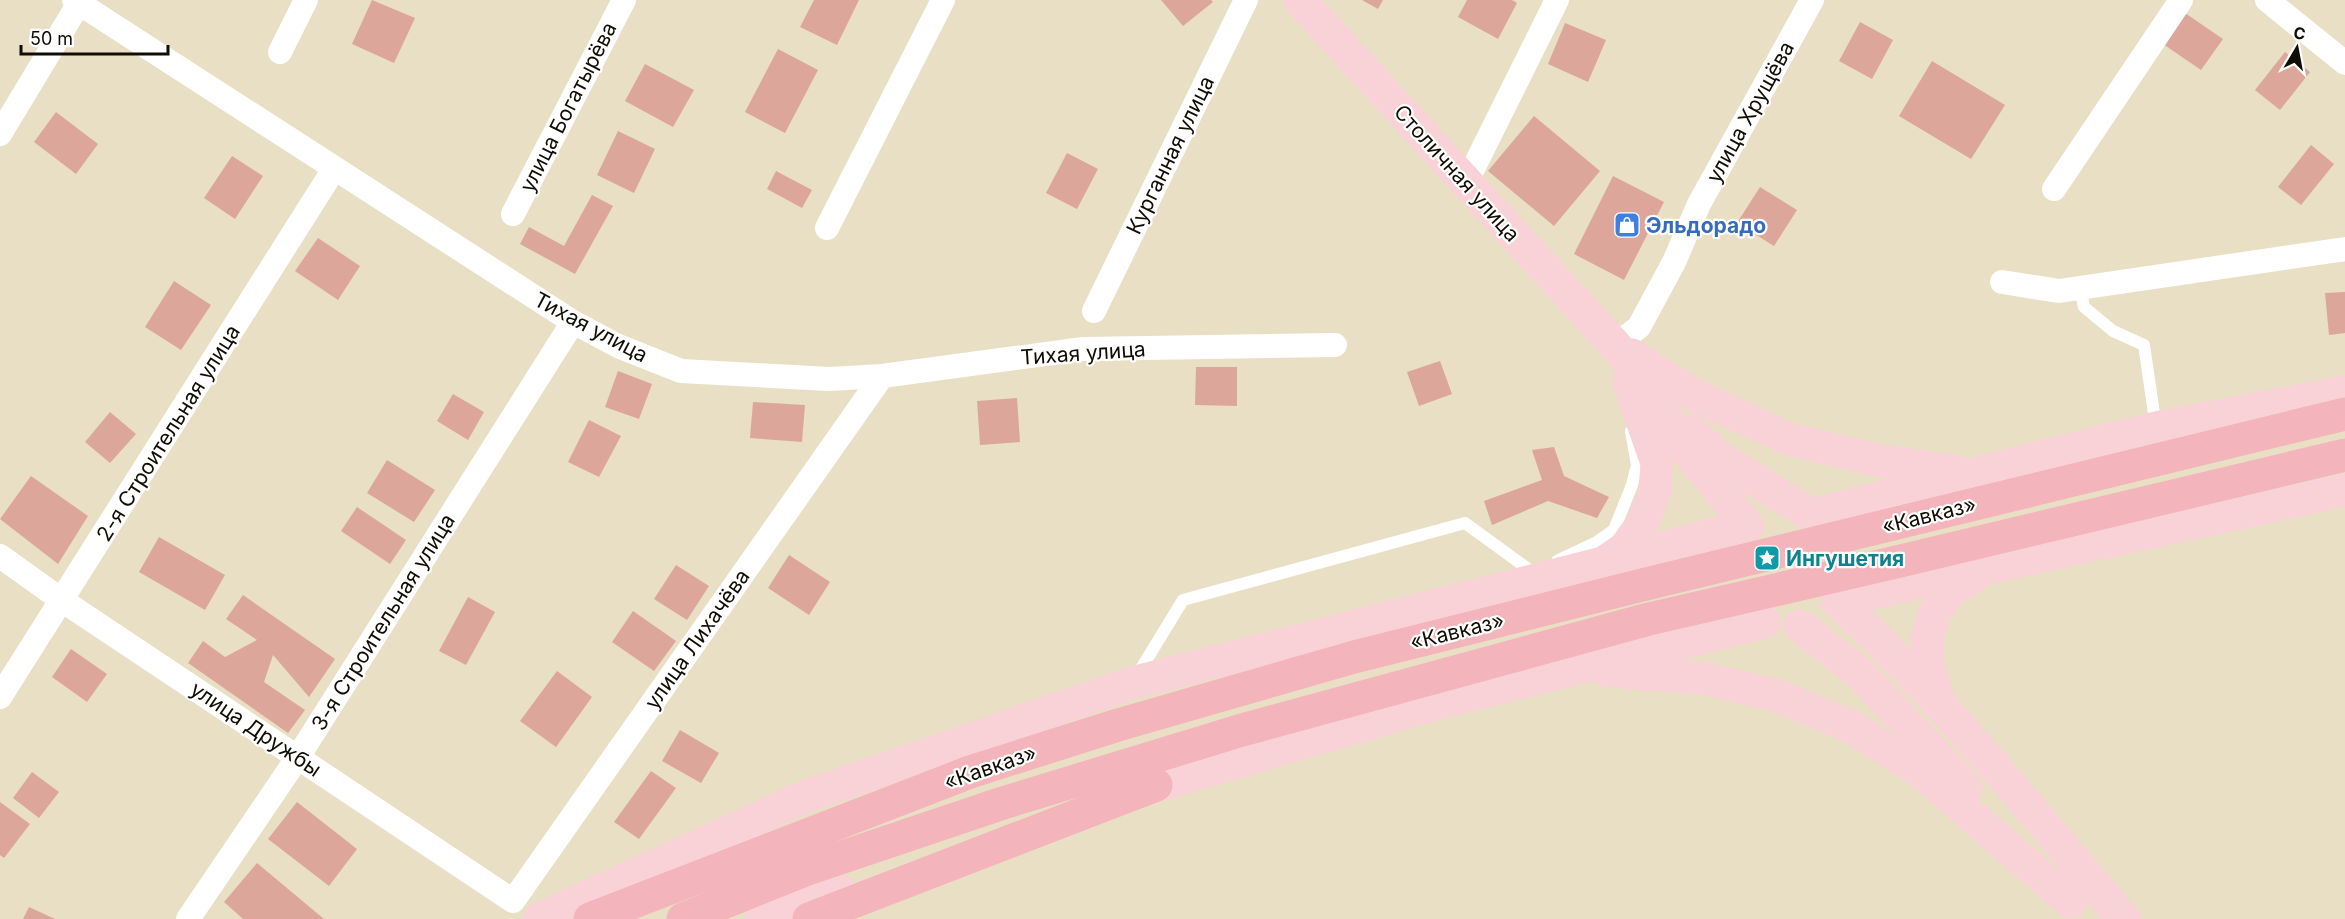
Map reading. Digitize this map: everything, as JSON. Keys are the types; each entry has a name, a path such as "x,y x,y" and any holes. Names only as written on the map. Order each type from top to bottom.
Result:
{"highway":[{"name":"«Кавказ»","path":"590,919 970,772 1118,725 1354,657 2345,414"},
{"name":"«Кавказ»","path":"683,919 810,868 1003,803 1242,730 1650,619 2345,455"},
{"path":"809,919 1156,785"}],"main road":[{"name":"Столичная улица","path":"1300,0 1466,183 1624,366"},
{"path":"1624,366 1694,395 1789,439 1877,460 1974,475"},
{"path":"1624,366 1717,456 1830,527 1843,546 1847,568 1846,580 1837,601 1821,617 1800,626 1788,627 1765,622 1746,609 1734,590 1730,567 1735,545 1748,526"},
{"path":"1624,366 1748,526"},
{"path":"1602,564 1625,548 1641,524 1655,491 1657,464 1624,366"},
{"path":"526,910 804,797 1132,683 1539,575 1602,564 1748,526 1767,514 1778,511 1789,510 1812,515 2156,428 2345,392"},
{"path":"1837,601 2345,490"},
{"path":"1941,706 1928,667 1927,638 1934,614 1951,590 1987,569"},
{"path":"1837,601 1871,632 1941,706 2124,919"},
{"path":"761,919 1156,785 1438,703 1765,622"},
{"path":"1800,626 1861,674 2079,910"},
{"path":"1571,669 1702,678 1778,696 1850,726 1919,770 2079,910"}],"street":[{"path":"280,52 306,0"},
{"name":"улица Богатырёва","path":"513,214 624,0"},
{"path":"827,228 943,0"},
{"name":"Курганная улица","path":"1094,311 1246,0"},
{"path":"1466,183 1557,0"},
{"name":"улица Хрущёва","path":"1624,366 1640,327 1674,262 1700,204 1812,0"},
{"path":"2054,189 2181,0"},
{"path":"2267,0 2345,63"},
{"path":"0,134 76,1"},
{"name":"Тихая улица","path":"76,1 573,322 618,346 681,371 829,379 882,376 1083,349 1335,345"},
{"name":"2-я Строительная улица","path":"0,697 63,601 334,169"},
{"path":"2002,282 2060,291 2345,249"},
{"name":"3-я Строительная улица","path":"188,919 298,757 573,322"},
{"name":"улица Лихачёва","path":"526,910 882,376"},
{"name":"улица Дружбы","path":"0,556 63,601 526,910"}],"lane":[{"path":"2080,287 2084,306 2113,331 2144,345 2156,428"},
{"path":"1132,683 1183,600 1465,524 1539,575 1597,542 1614,530 1632,485 1637,465 1624,366"}],"building":[{"path":"372,0 415,18 394,63 352,44"},
{"path":"814,0 859,0 837,45 800,27"},
{"path":"1161,0 1211,0 1213,2 1183,26"},
{"path":"1362,0 1383,0 1378,9"},
{"path":"1467,0 1512,0 1517,3 1498,39 1458,17"},
{"path":"2185,13 2223,39 2201,70 2163,44"},
{"path":"1860,22 1893,40 1872,79 1839,61"},
{"path":"1565,23 1606,40 1588,82 1548,64"},
{"path":"778,49 818,70 785,133 745,112"},
{"path":"2285,52 2310,72 2280,110 2255,90"},
{"path":"1932,61 2005,105 1971,159 1899,116"},
{"path":"645,64 694,90 673,127 625,101"},
{"path":"56,112 98,144 76,174 34,142"},
{"path":"1534,116 1600,171 1554,226 1488,171"},
{"path":"618,131 655,149 634,193 597,175"},
{"path":"2311,145 2334,164 2301,205 2278,187"},
{"path":"1067,153 1098,169 1077,209 1046,193"},
{"path":"232,156 263,176 235,219 204,198"},
{"path":"776,171 812,190 802,208 767,189"},
{"path":"1613,176 1664,202 1624,280 1574,254"},
{"path":"1760,187 1797,210 1774,246 1737,223"},
{"path":"592,195 613,206 575,274 520,244 529,227 564,246"},
{"path":"318,238 360,266 338,300 295,271"},
{"path":"174,281 211,305 181,350 145,327"},
{"path":"2345,292 2345,333 2329,335 2325,293"},
{"path":"1440,361 1452,394 1419,406 1407,372"},
{"path":"1196,367 1237,367 1237,406 1195,405"},
{"path":"618,371 652,384 639,419 605,407"},
{"path":"453,394 484,412 468,440 437,421"},
{"path":"1017,398 1020,442 980,445 977,401"},
{"path":"753,402 805,405 802,442 750,438"},
{"path":"110,412 136,434 110,463 85,442"},
{"path":"589,420 621,436 599,477 568,462"},
{"path":"1554,447 1564,476 1609,497 1597,518 1548,501 1492,525 1484,501 1542,480 1532,450"},
{"path":"387,460 435,490 414,522 367,493"},
{"path":"31,476 88,516 58,564 0,519"},
{"path":"357,507 406,540 390,564 341,531"},
{"path":"159,537 225,575 205,610 139,572"},
{"path":"789,555 830,582 809,615 768,588"},
{"path":"676,565 709,586 687,620 654,599"},
{"path":"243,595 335,659 309,697 273,655 264,682 305,710 288,733 188,663 203,641 225,657 257,640 226,619"},
{"path":"468,597 495,612 466,665 439,651"},
{"path":"633,611 676,641 654,671 612,642"},
{"path":"71,649 107,674 87,702 52,677"},
{"path":"557,671 592,697 556,747 520,721"},
{"path":"680,730 719,753 701,783 662,761"},
{"path":"651,771 676,788 639,839 614,822"},
{"path":"32,772 59,792 39,818 13,798"},
{"path":"0,802 30,824 4,858 0,855"},
{"path":"297,802 357,849 329,886 268,839"},
{"path":"257,863 324,919 243,919 224,902"},
{"path":"29,907 55,919 23,919"}],"place":[{"name":"Эльдорадо","path":"1627,225"},
{"name":"Ингушетия","path":"1767,558"}]}
